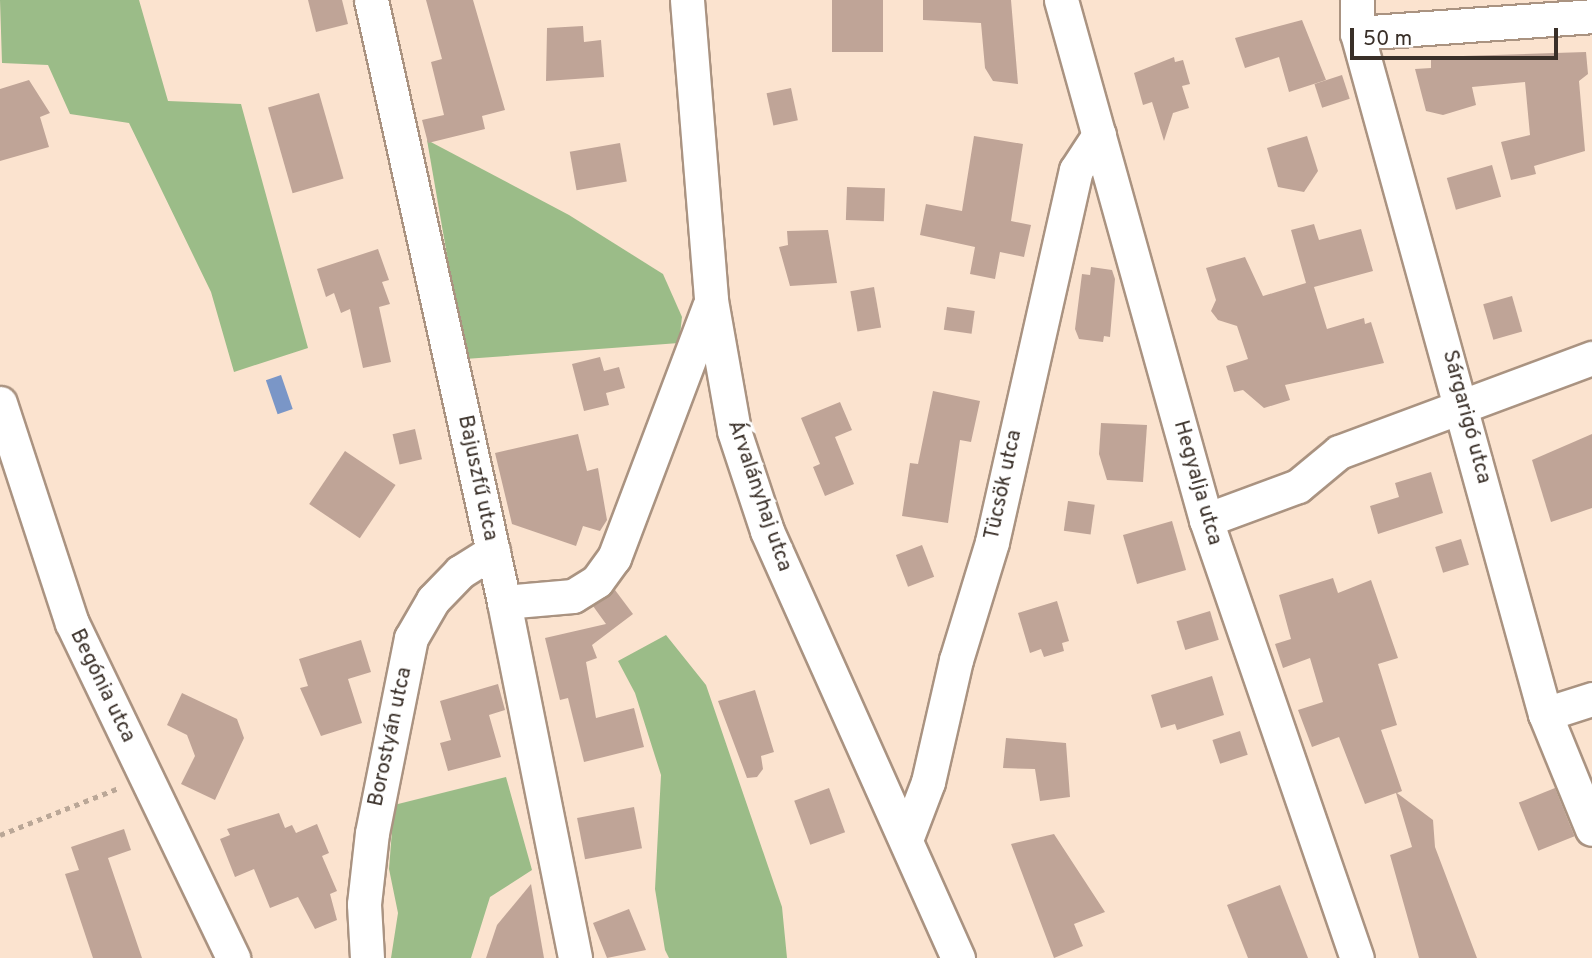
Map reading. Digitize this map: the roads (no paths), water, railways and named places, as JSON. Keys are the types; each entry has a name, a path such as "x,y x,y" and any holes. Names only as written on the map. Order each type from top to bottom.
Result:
{"street":[{"name":"Bajuszfű utca","path":"370,0 504,602 575,958"},
{"name":"Árvalányhaj utca","path":"687,0 711,300 734,431 767,531 873,774 907,837 958,958"},
{"name":"Hegyalja utca","path":"1061,0 1206,520 1357,958"},
{"name":"Sárgarigó utca","path":"1357,0 1357,33 1463,405 1545,714 1592,829"},
{"path":"1357,33 1592,16"},
{"name":"Tücsök utca","path":"907,837 928,782 956,660 992,542 1076,170 1099,135"},
{"path":"504,602 573,596 597,581 614,558 711,300"},
{"path":"1206,520 1298,486 1339,453 1592,358"},
{"name":"Begónia utca","path":"0,403 72,623 233,958"},
{"name":"Borostyán utca","path":"367,958 365,904 372,833 411,638 433,600 460,572 493,551"},
{"path":"1545,714 1592,699"}],"water":[{"path":"281,375 293,409 278,414 266,380"}]}
